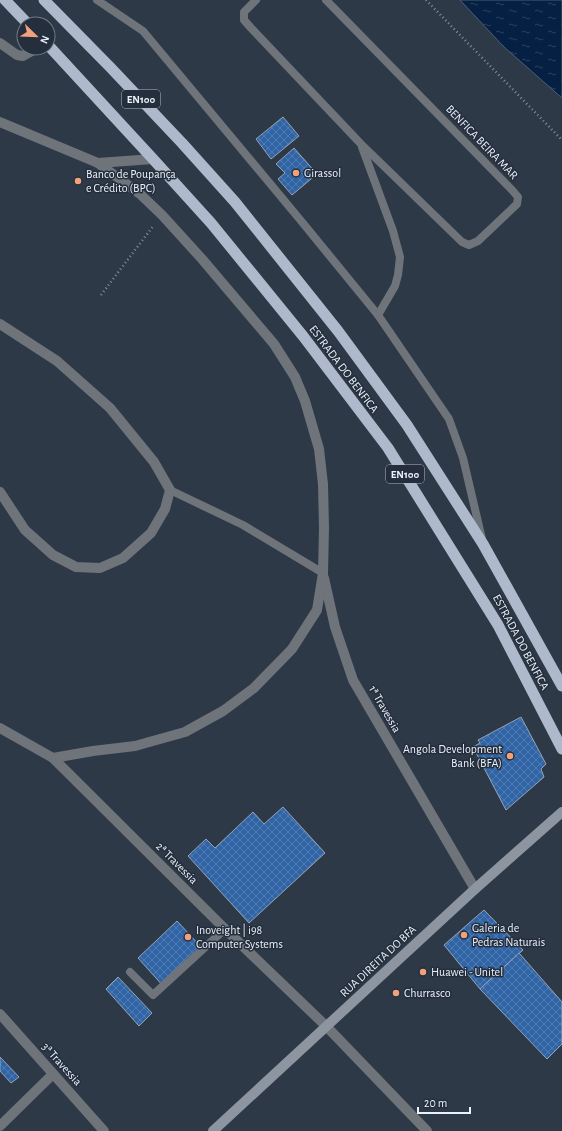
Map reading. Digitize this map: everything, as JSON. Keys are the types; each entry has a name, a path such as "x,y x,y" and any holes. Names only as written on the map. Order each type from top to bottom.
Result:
{"highway":[{"path":"5,0 20,16"},
{"name":"ESTRADA DO BENFICA","path":"44,0 151,110 235,202 338,332 407,425 483,544 562,686"},
{"name":"ESTRADA DO BENFICA","path":"56,55 154,159 211,223 303,336 388,448 498,625 562,749"}],"main road":[{"name":"RUA DIREITA DO BFA","path":"213,1131 475,889 562,812"}],"street":[{"path":"0,43 16,53"},
{"path":"0,122 98,163 126,182 162,215 202,258 274,344 295,377 305,401 319,449 323,484 323,572 317,610 292,649 254,688 223,711 185,732 135,746 53,758"},
{"path":"98,163 154,159"},
{"path":"0,324 57,361 110,408 154,462 170,490 165,509 151,533 123,558 100,568 76,567 53,555 25,530 0,492"},
{"name":"1ª Travessia","path":"323,572 334,627 353,680 475,889"},
{"name":"2ª Travessia","path":"0,728 53,758 225,929 327,1027 428,1131"},
{"name":"3ª Travessia","path":"0,1014 104,1131"},
{"path":"0,1126 54,1074"}],"lane":[{"path":"97,0 143,31 378,315 449,419 463,458 483,544"},
{"name":"BENFICA BEIRA MAR","path":"256,0 244,12 244,20 361,144 462,242 469,245 478,242 517,204 518,197 326,0"},
{"name":"BENFICA BEIRA MAR","path":"361,144 393,231 400,257 395,286 378,315"},
{"path":"170,490 243,525 323,572"},
{"path":"130,972 153,995 225,929"}],"path":[{"path":"426,0 562,140"},
{"path":"101,295 162,215"}],"water":[{"path":"460,0 562,0 562,98 504,47"}],"building":[{"path":"283,117 299,136 271,159 256,139"},
{"path":"294,148 317,174 292,195 278,179 285,173 276,164"},
{"name":"Angola Development Bank (BFA)","path":"521,717 546,764 541,769 544,777 506,810 473,747 480,743 478,740"},
{"path":"283,807 325,853 249,923 188,856 206,839 215,848 253,812 264,824"},
{"path":"484,910 523,950 480,989 444,945"},
{"path":"177,921 204,950 164,987 138,958"},
{"path":"519,953 562,1002 562,1044 547,1059 480,989"},
{"path":"118,977 152,1013 139,1026 106,989"},
{"path":"0,1057 19,1077 11,1083 0,1071"}],"place":[{"name":"Girassol","path":"296,173"},
{"name":"Banco de Poupança e Crédito (BPC)","path":"78,181"},
{"name":"Angola Development Bank (BFA)","path":"510,756"},
{"name":"Galeria de Pedras Naturais","path":"464,935"},
{"name":"Inoveight | i98 Computer Systems","path":"188,937"},
{"name":"Huawei - Unitel","path":"423,972"},
{"name":"Churrasco","path":"396,993"}]}
